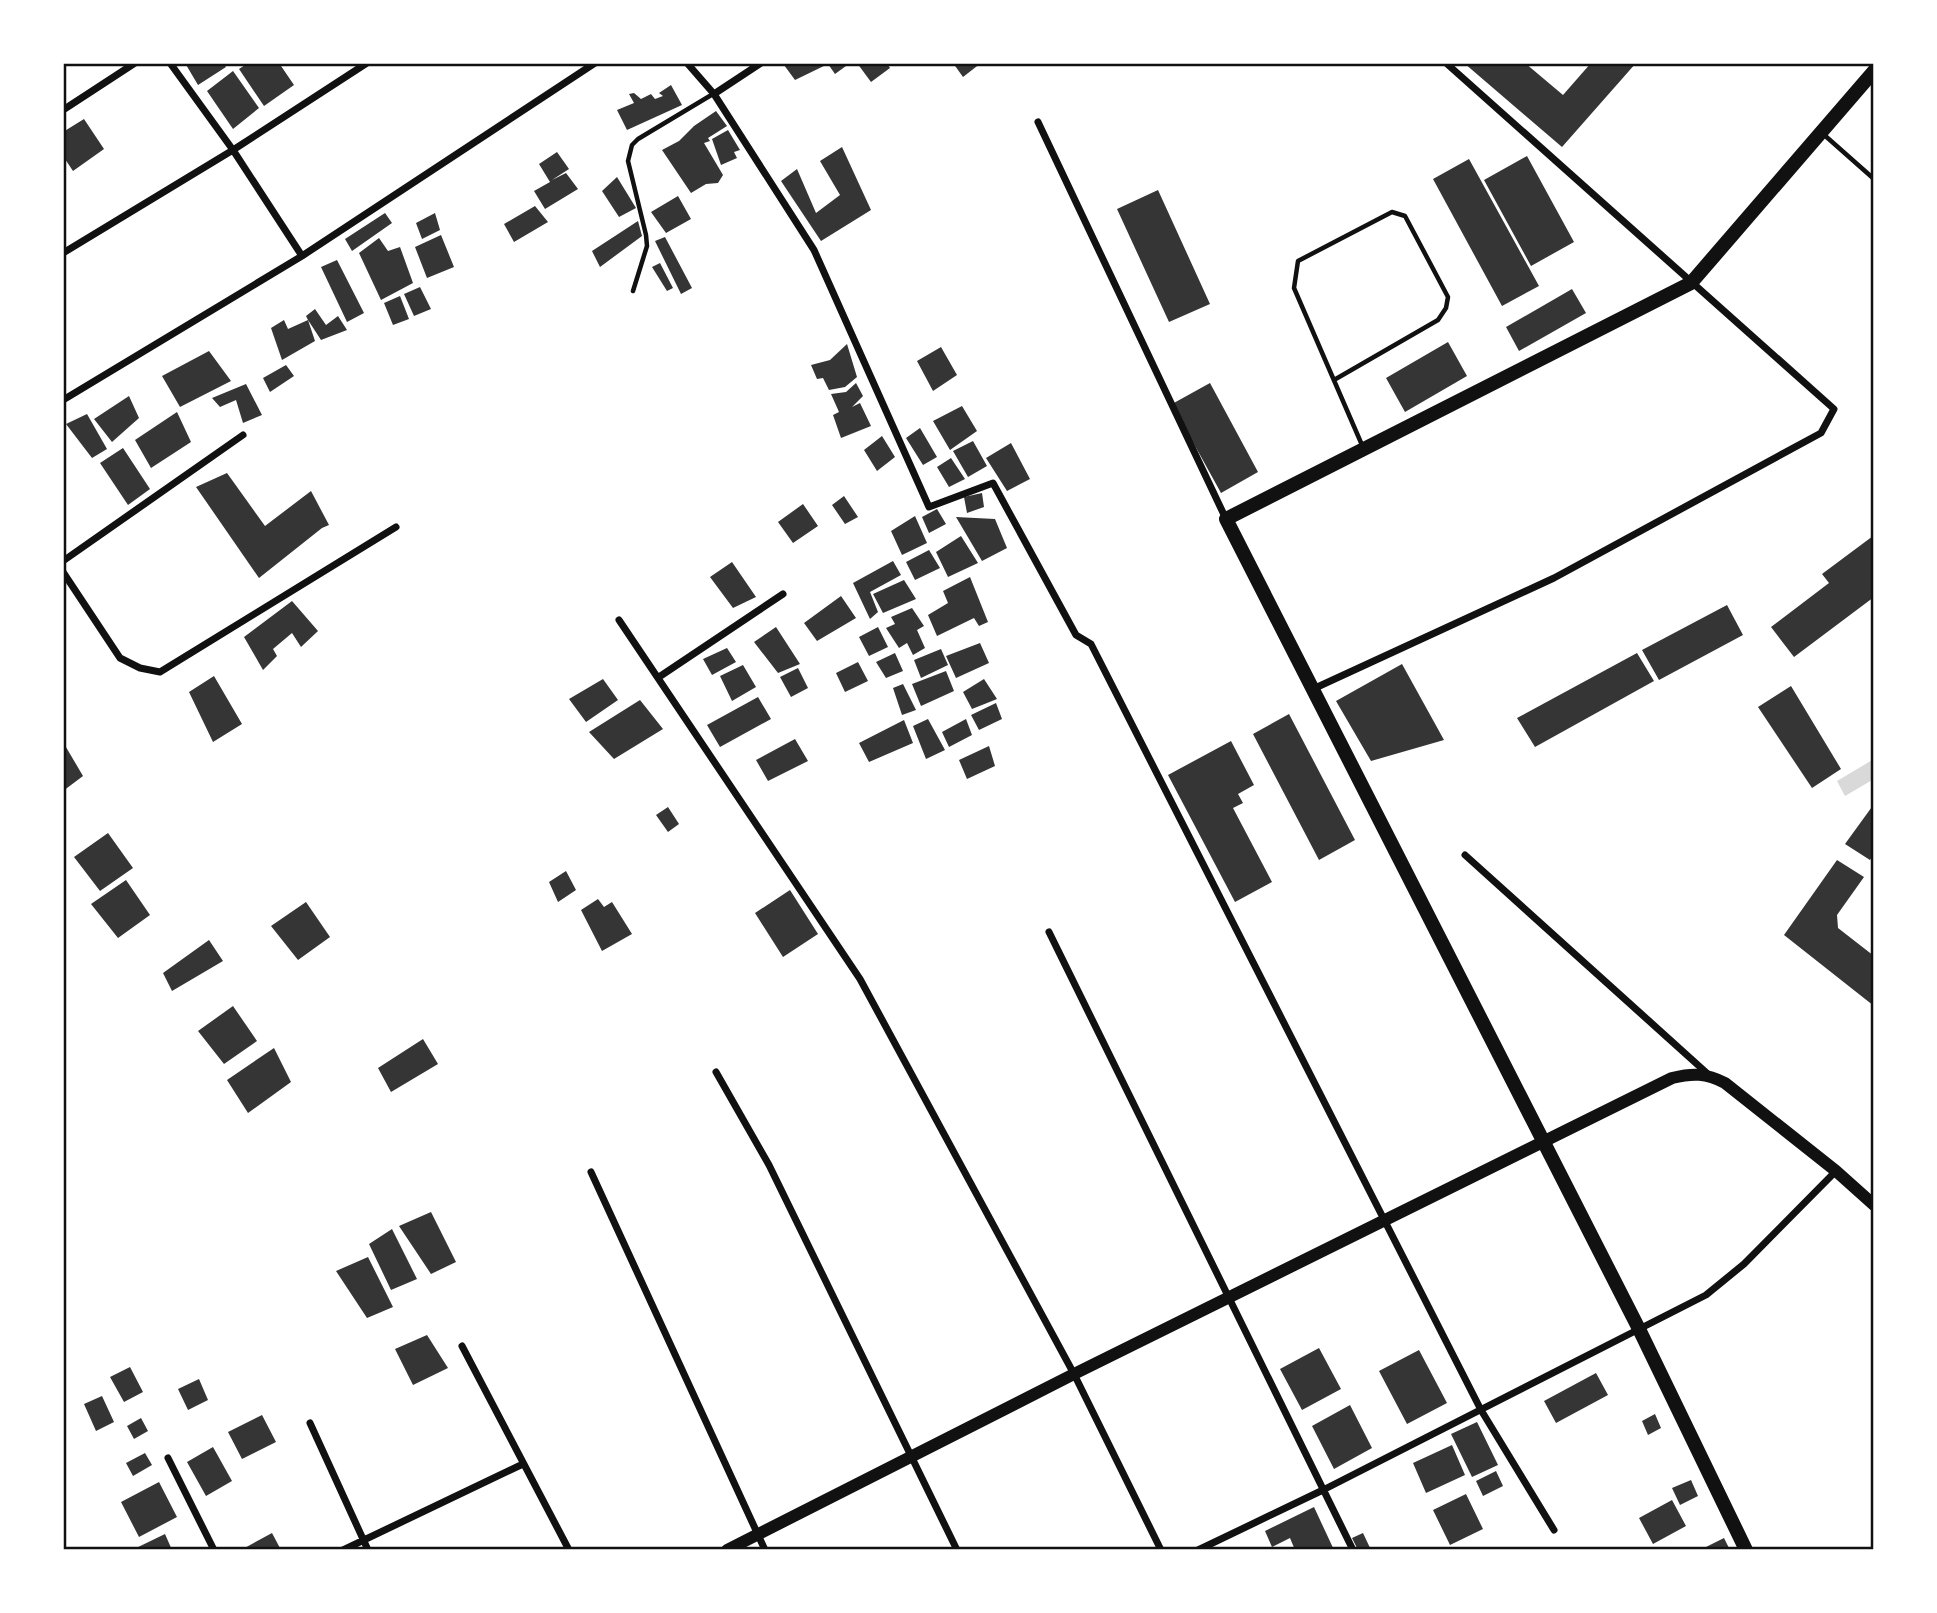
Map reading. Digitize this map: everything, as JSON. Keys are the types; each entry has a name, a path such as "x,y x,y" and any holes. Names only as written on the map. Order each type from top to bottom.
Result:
{"main road":[{"path":"1746,1550 1639,1329 1226,520 1692,283 1874,71"}],"street":[{"path":"63,110 135,63"},
{"path":"170,63 233,150 302,256"},
{"path":"63,253 233,150 367,63"},
{"path":"63,400 302,256 595,63"},
{"path":"687,63 714,93 814,250 929,507 993,483 1076,635 1091,644 1481,1410 1555,1530"},
{"path":"714,93 761,63"},
{"path":"1313,689 1554,578 1821,433 1834,409 1446,63"},
{"path":"1038,122 1226,520"},
{"path":"63,561 243,435"},
{"path":"63,572 120,658 140,668 160,672 396,527"},
{"path":"659,677 783,594"},
{"path":"619,621 860,979 1074,1374 1161,1550"},
{"path":"1465,855 1709,1075 1725,1083 1836,1171 1874,1205"},
{"path":"1048,932 1353,1550"},
{"path":"716,1072 769,1165 957,1550"},
{"path":"727,1550 1074,1374 1672,1078 1693,1073 1709,1075"},
{"path":"1198,1550 1323,1490 1706,1295 1744,1264 1836,1171"},
{"path":"591,1172 765,1550"},
{"path":"462,1346 569,1550"},
{"path":"310,1423 368,1550"},
{"path":"168,1458 215,1550"},
{"path":"343,1550 523,1464"}],"lane":[{"path":"632,291 647,246 628,161 629,152 638,139 714,93"},
{"path":"1821,131 1874,179"},
{"path":"1334,380 1438,320 1446,308 1448,297 1405,216 1398,213 1392,212 1298,261 1294,288 1334,380 1364,449"}],"shaded area":[{"path":"1874,759 1874,779 1845,796 1837,781"}],"building":[{"path":"185,63 223,63 226,67 198,85"},
{"path":"248,63 279,63 294,85 264,106 239,69"},
{"path":"844,63 846,66 835,74 828,64 795,80 784,65"},
{"path":"857,63 887,63 890,68 871,82"},
{"path":"953,63 981,63 963,77"},
{"path":"1464,63 1525,63 1563,95 1591,63 1636,63 1562,147"},
{"path":"233,71 259,108 233,129 207,91"},
{"path":"671,85 682,105 627,130 617,110 634,103 629,94 634,93 641,99 651,94 655,99 663,96 659,93"},
{"path":"716,111 727,126 704,143 723,175 718,183 706,184 691,193 662,150 679,141 694,126"},
{"path":"84,119 104,149 73,171 63,156 63,132"},
{"path":"728,130 740,150 734,152 737,158 721,165 712,139"},
{"path":"842,147 871,210 821,241 781,181 797,169 816,213 840,195 820,161"},
{"path":"557,152 569,169 552,180 566,173 578,189 545,209 534,191 550,182 539,164"},
{"path":"1527,156 1574,242 1531,266 1484,180"},
{"path":"1469,159 1539,286 1502,306 1433,179"},
{"path":"617,177 636,208 619,217 602,191"},
{"path":"1158,190 1210,304 1169,322 1117,209"},
{"path":"678,196 691,219 666,233 651,212"},
{"path":"535,206 548,222 514,242 504,224"},
{"path":"385,213 392,223 352,251 345,239"},
{"path":"435,213 440,230 422,239 416,223"},
{"path":"638,221 642,236 600,267 592,251"},
{"path":"441,235 454,267 427,278 415,247"},
{"path":"665,237 692,288 681,294 655,241"},
{"path":"379,238 388,251 400,247 413,283 381,300 359,253"},
{"path":"337,260 364,313 347,322 321,267"},
{"path":"660,263 673,288 667,291 652,267"},
{"path":"420,287 431,309 414,316 404,294"},
{"path":"1572,289 1586,313 1519,351 1506,327"},
{"path":"400,296 409,319 393,325 384,303"},
{"path":"315,309 326,325 338,316 347,330 321,340 306,316"},
{"path":"284,320 288,329 308,320 315,341 282,360 271,328"},
{"path":"1448,342 1467,376 1405,412 1386,378"},
{"path":"847,344 857,377 845,387 829,390 823,378 817,379 811,365 830,360"},
{"path":"941,347 957,375 933,391 917,361"},
{"path":"209,351 231,381 180,407 162,376"},
{"path":"286,365 294,376 270,392 263,378"},
{"path":"856,383 863,396 852,407 860,403 871,426 841,438 833,415 839,412 831,394 846,392"},
{"path":"1210,383 1258,472 1221,493 1172,404"},
{"path":"246,384 262,415 243,423 236,400 220,407 212,398"},
{"path":"129,396 139,418 112,442 94,419"},
{"path":"962,406 977,431 950,450 933,421"},
{"path":"177,412 191,442 151,468 135,440"},
{"path":"87,414 107,449 92,458 66,424"},
{"path":"920,428 937,457 923,465 906,438"},
{"path":"882,436 895,457 877,471 864,450"},
{"path":"973,441 987,466 968,477 953,451"},
{"path":"1011,443 1030,479 1007,491 986,458"},
{"path":"123,448 150,489 128,505 100,463"},
{"path":"951,458 965,479 949,487 937,467"},
{"path":"227,473 265,526 311,491 329,525 259,578 196,487"},
{"path":"982,493 984,507 967,513 964,497"},
{"path":"844,496 858,517 845,524 832,505"},
{"path":"803,504 818,526 793,543 778,522"},
{"path":"937,509 946,524 929,533 922,517"},
{"path":"915,516 927,543 902,555 891,531"},
{"path":"956,517 995,519 1007,548 982,561"},
{"path":"961,536 978,563 948,577 936,552"},
{"path":"1873,536 1874,597 1794,657 1771,627 1829,583 1822,574"},
{"path":"929,550 940,568 915,580 906,562"},
{"path":"893,561 901,575 870,592 878,612 870,619 853,583"},
{"path":"732,562 756,597 733,608 710,577"},
{"path":"970,577 988,622 979,626 974,618 937,636 928,615 948,603 943,591"},
{"path":"904,580 916,599 883,613 873,594"},
{"path":"841,596 856,618 817,641 804,623"},
{"path":"292,601 318,631 301,647 292,633 273,649 277,656 263,670 244,637"},
{"path":"1727,605 1743,635 1659,680 1642,650"},
{"path":"912,608 924,626 917,630 925,648 913,655 907,643 899,648 886,628 895,624 891,617"},
{"path":"776,627 800,664 778,673 754,642"},
{"path":"878,627 888,647 869,656 859,637"},
{"path":"980,643 989,663 956,678 946,656"},
{"path":"727,648 736,662 712,675 703,659"},
{"path":"941,649 948,665 921,678 914,660"},
{"path":"895,653 903,671 886,678 876,662"},
{"path":"1637,653 1654,681 1535,747 1517,718"},
{"path":"858,662 868,681 845,692 836,673"},
{"path":"1402,664 1444,740 1371,761 1336,701"},
{"path":"743,665 756,687 732,701 720,676"},
{"path":"798,668 808,688 791,697 780,677"},
{"path":"946,671 954,691 921,706 912,684"},
{"path":"214,676 242,724 213,742 189,692"},
{"path":"603,679 618,700 586,722 569,699"},
{"path":"984,679 997,699 972,709 963,692"},
{"path":"903,684 916,710 902,715 893,688"},
{"path":"1791,686 1841,769 1812,788 1758,707"},
{"path":"758,697 771,719 720,747 707,725"},
{"path":"640,700 663,729 614,759 589,732"},
{"path":"996,703 1002,719 979,730 971,715"},
{"path":"1289,714 1355,840 1319,860 1253,734"},
{"path":"928,719 945,750 926,759 913,726"},
{"path":"966,719 972,735 949,747 942,732"},
{"path":"904,720 913,743 869,762 859,743"},
{"path":"795,739 808,761 768,781 756,760"},
{"path":"1231,741 1254,785 1238,794 1243,803 1233,808 1272,882 1235,902 1168,775"},
{"path":"63,742 83,776 63,791"},
{"path":"989,746 995,766 967,779 959,760"},
{"path":"1874,804 1874,854 1870,860 1845,844"},
{"path":"668,807 679,824 668,832 656,815"},
{"path":"108,833 133,868 100,891 74,857"},
{"path":"1837,860 1864,877 1837,915 1838,928 1874,956 1874,1006 1784,935"},
{"path":"566,871 576,890 558,902 549,882"},
{"path":"126,880 150,915 118,938 91,904"},
{"path":"790,890 818,934 783,957 755,913"},
{"path":"598,899 604,907 612,902 632,934 602,951 581,910"},
{"path":"306,902 330,937 298,960 271,926"},
{"path":"209,940 223,961 172,991 163,973"},
{"path":"233,1006 257,1041 224,1064 198,1031"},
{"path":"423,1039 438,1064 391,1092 378,1068"},
{"path":"274,1048 291,1082 248,1113 227,1080"},
{"path":"431,1212 456,1262 431,1274 399,1226"},
{"path":"392,1229 417,1279 391,1290 369,1244"},
{"path":"368,1257 393,1307 367,1318 336,1271"},
{"path":"427,1335 448,1368 413,1385 395,1349"},
{"path":"1319,1348 1341,1389 1302,1410 1280,1369"},
{"path":"1419,1350 1447,1403 1407,1424 1379,1371"},
{"path":"130,1367 143,1392 124,1402 110,1377"},
{"path":"1596,1373 1608,1395 1556,1423 1544,1401"},
{"path":"199,1379 208,1400 188,1410 178,1389"},
{"path":"102,1396 114,1422 96,1431 84,1404"},
{"path":"1350,1405 1372,1448 1334,1469 1312,1426"},
{"path":"1655,1414 1661,1428 1648,1435 1642,1421"},
{"path":"262,1415 276,1442 242,1459 228,1432"},
{"path":"141,1418 148,1431 134,1439 127,1426"},
{"path":"1477,1422 1498,1465 1472,1477 1451,1434"},
{"path":"1452,1445 1465,1475 1426,1493 1413,1463"},
{"path":"213,1447 232,1481 206,1496 187,1462"},
{"path":"145,1453 152,1465 133,1476 126,1463"},
{"path":"1496,1471 1503,1486 1483,1496 1476,1481"},
{"path":"1691,1480 1698,1496 1680,1505 1672,1488"},
{"path":"159,1482 177,1517 139,1537 121,1502"},
{"path":"1466,1494 1483,1529 1450,1545 1433,1510"},
{"path":"1672,1500 1686,1526 1653,1544 1639,1518"},
{"path":"1314,1507 1334,1550 1295,1550 1290,1538 1272,1547 1265,1531"},
{"path":"272,1533 281,1550 241,1550"},
{"path":"1363,1533 1371,1550 1358,1550 1352,1538"},
{"path":"165,1534 172,1550 132,1550"},
{"path":"1724,1538 1730,1550 1700,1550"}]}
